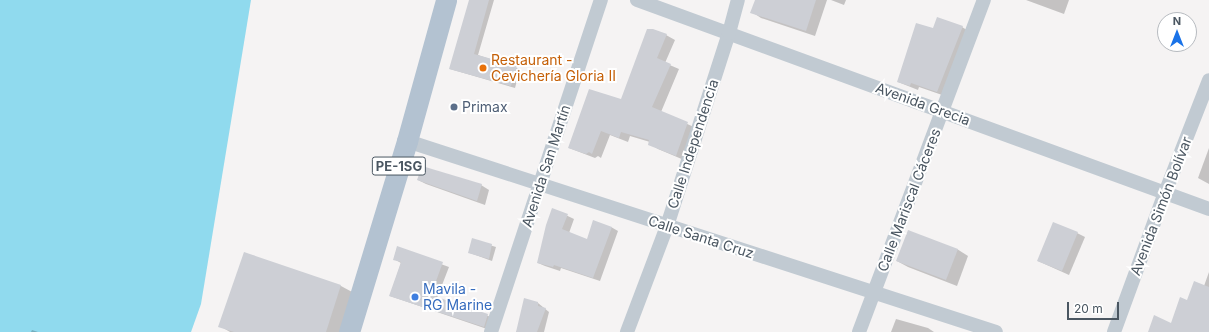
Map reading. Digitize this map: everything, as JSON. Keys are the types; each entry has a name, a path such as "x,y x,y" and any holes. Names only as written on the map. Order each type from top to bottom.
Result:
{"main road":[{"name":"PE-1SG","path":"353,331 446,0"}],"street":[{"name":"Avenida San Martín","path":"491,332 601,0"},
{"name":"Avenida Grecia","path":"637,0 1209,209"},
{"name":"Calle Independencia","path":"627,332 667,226 729,33 738,0"},
{"name":"Calle Mariscal Cáceres","path":"859,332 984,0"},
{"name":"Avenida Simón Bolívar","path":"1114,332 1164,193 1209,80"},
{"name":"Calle Santa Cruz","path":"407,141 996,332"}],"water":[{"path":"0,0 251,0 201,304 191,332 0,332"}],"building":[{"path":"469,0 489,0 474,54 517,66 511,86 449,69"},
{"path":"755,0 816,0 806,31 750,13"},
{"path":"937,17 963,26 937,92 911,83 910,86 897,82 916,23 933,28"},
{"path":"647,29 653,29 667,34 657,58 671,64 652,107 688,122 676,156 648,145 649,140 621,132 619,138 601,131 592,154 589,152 586,154 568,148 589,89 621,99"},
{"path":"422,166 482,184 477,201 417,180"},
{"path":"552,208 568,214 562,229 587,239 593,220 612,227 593,278 554,265 553,267 537,263 546,225"},
{"path":"1053,222 1078,232 1062,271 1037,261"},
{"path":"908,230 958,249 946,280 896,261"},
{"path":"472,238 492,244 489,259 468,253"},
{"path":"397,246 443,262 431,295 488,314 484,327 389,296 401,262 393,260"},
{"path":"244,252 341,285 326,332 234,332 218,327"},
{"path":"1194,281 1209,287 1209,332 1148,332 1154,315 1171,323 1180,297 1187,300"},
{"path":"524,298 538,302 538,306 546,308 537,332 516,332"}],"place":[{"name":"Restaurant - Cevichería Gloria II","path":"483,68"},
{"name":"Primax","path":"454,107"},
{"name":"Mavila - RG Marine","path":"415,297"}]}
